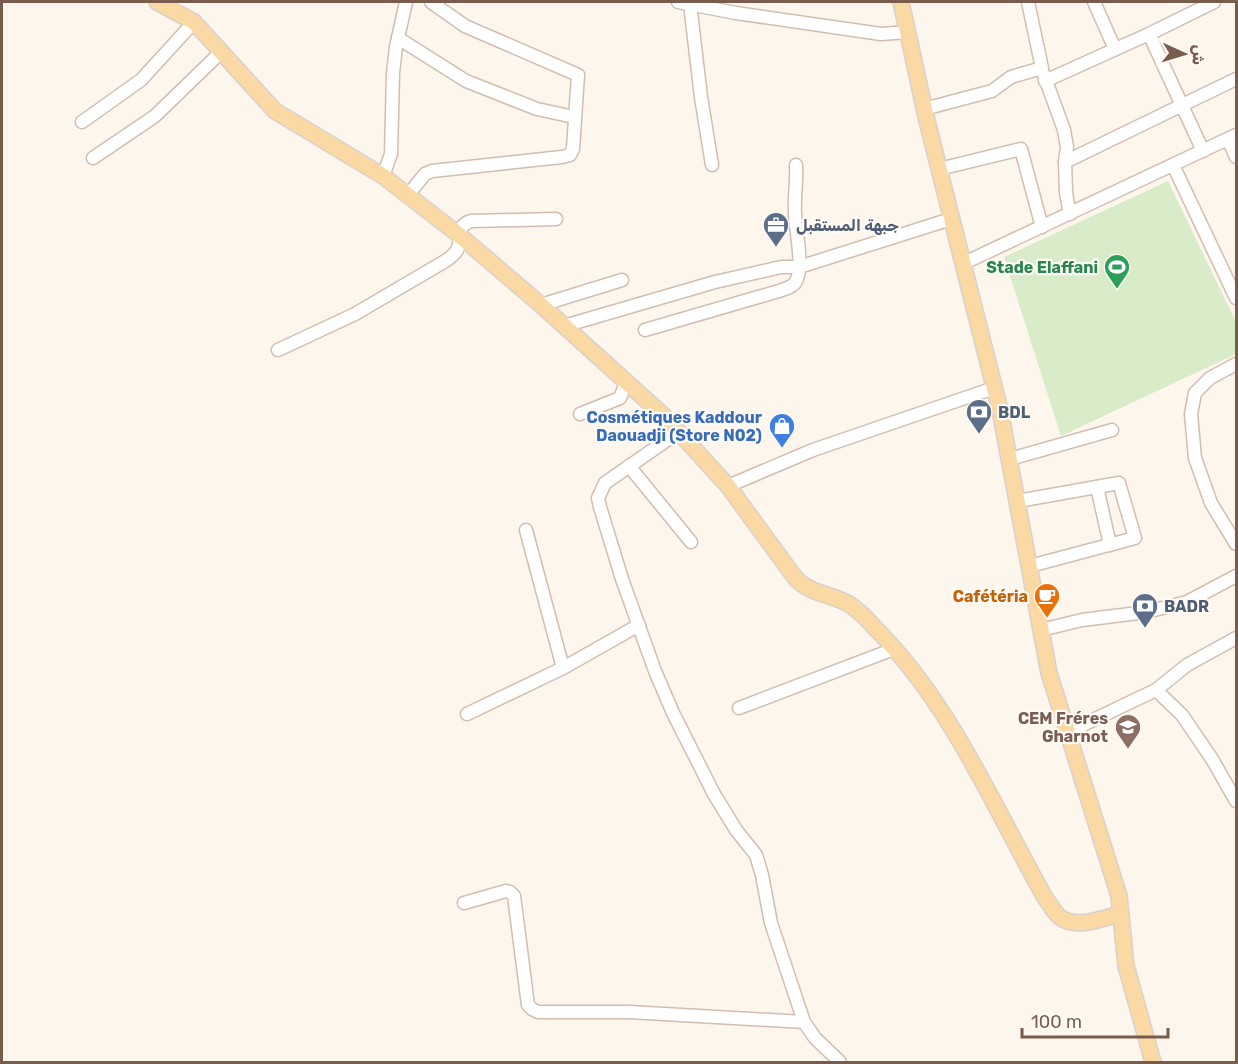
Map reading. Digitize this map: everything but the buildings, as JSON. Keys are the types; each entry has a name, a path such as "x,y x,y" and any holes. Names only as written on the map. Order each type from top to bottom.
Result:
{"main road":[{"path":"157,2 194,22 275,111 383,176 459,235 541,305 680,431 728,486 796,579 805,587 849,605 876,628 894,649 938,708 1044,896 1059,917 1080,923 1120,914"},
{"path":"905,3 908,32 924,109 1010,459 1049,673 1119,896 1126,966 1153,1062"}],"street":[{"path":"383,176 391,154 393,73 406,2"},
{"path":"408,195 425,174 432,171 570,155 573,149 578,75 465,27 431,2"},
{"path":"1028,2 1043,74 1064,130 1067,147 1066,193 1070,214"},
{"path":"1094,2 1115,49"},
{"path":"924,109 992,91 1011,77 1043,74 1115,49 1214,2"},
{"path":"712,165 684,3 881,34 908,32"},
{"path":"82,122 141,80 194,22"},
{"path":"1149,34 1203,151"},
{"path":"398,38 466,81 537,109 574,117"},
{"path":"93,158 154,116 221,52"},
{"path":"1065,162 1236,79"},
{"path":"962,264 1232,137 1236,157"},
{"path":"939,169 1021,149 1042,227"},
{"path":"645,330 790,287 797,278 799,267 794,211 796,165"},
{"path":"1173,165 1236,298"},
{"path":"278,350 355,314 447,260 456,252 461,226 471,221 556,219"},
{"path":"564,326 715,282 781,267 799,267 951,219"},
{"path":"541,305 622,280"},
{"path":"1236,364 1210,378 1195,393 1191,414 1195,458 1211,503 1236,544"},
{"path":"580,414 620,398 626,383"},
{"path":"728,486 813,450 994,388"},
{"path":"1010,459 1112,430"},
{"path":"680,431 605,483 598,498 622,579 655,671 689,747 736,830 756,855 771,923 804,1022 815,1038 840,1062"},
{"path":"629,466 691,542"},
{"path":"1018,501 1119,483 1135,538 1030,566"},
{"path":"1097,487 1110,545"},
{"path":"525,530 563,668"},
{"path":"1041,630 1082,621 1146,612 1187,602 1236,576"},
{"path":"467,714 563,668 639,626"},
{"path":"1068,732 1156,690 1187,664 1236,638"},
{"path":"739,708 894,649"},
{"path":"1156,690 1182,715 1212,759 1236,801"},
{"path":"464,903 506,891 514,896 528,1005 538,1012 629,1012 804,1022"}],"green space":[{"name":"Stade Elaffani","path":"1168,181 1236,322 1236,354 1061,436 1004,257"}],"place":[{"name":"جبهة المستقبل","path":"776,248"},
{"name":"Stade Elaffani","path":"1117,290"},
{"name":"BDL","path":"979,435"},
{"name":"Cosmétiques Kaddour Daouadji (Store N02)","path":"782,449"},
{"name":"Cafétéria","path":"1047,619"},
{"name":"BADR","path":"1145,629"},
{"name":"CEM Fréres Gharnot","path":"1128,750"}]}
